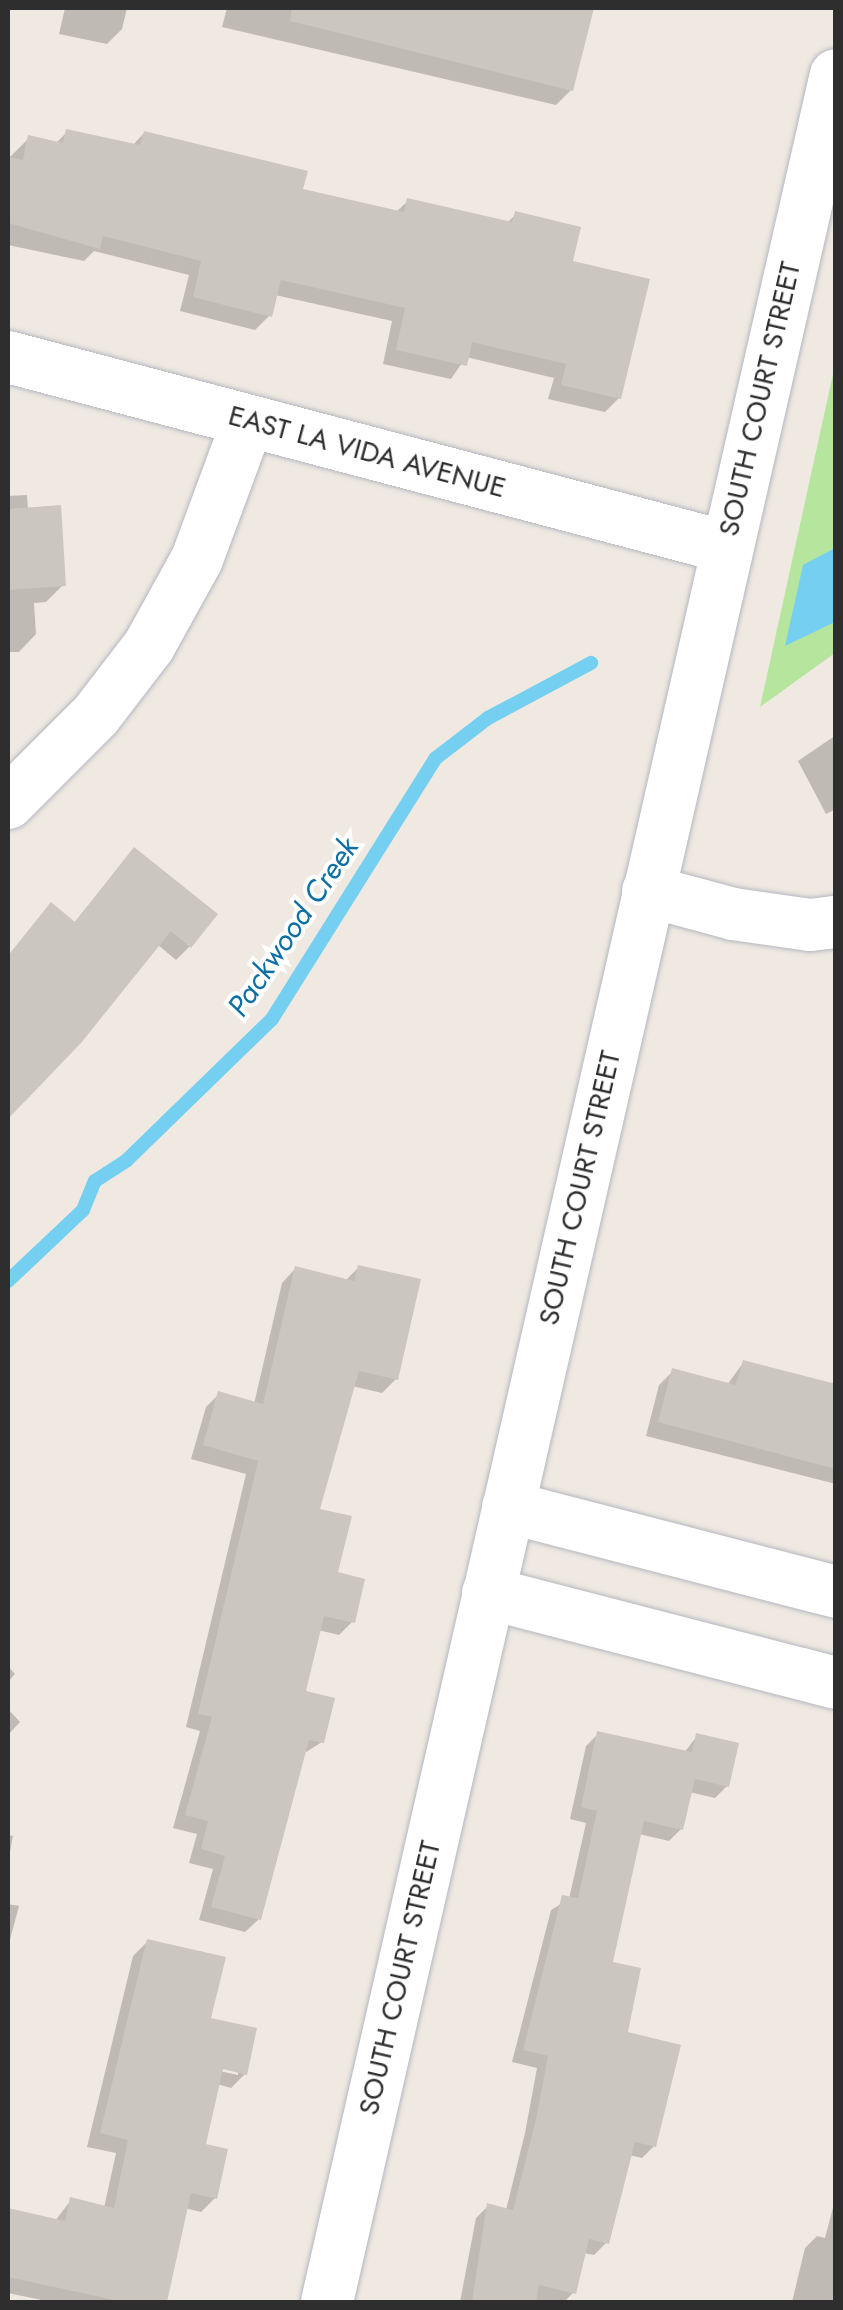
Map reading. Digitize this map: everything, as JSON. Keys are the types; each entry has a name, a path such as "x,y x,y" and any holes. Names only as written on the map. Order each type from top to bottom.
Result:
{"street":[{"name":"SOUTH COURT STREET","path":"327,2302 836,74"},
{"name":"EAST LA VIDA AVENUE","path":"8,357 726,547"},
{"path":"8,802 96,715 149,646 197,559 248,421"},
{"path":"648,891 733,914 810,925 836,922"},
{"path":"508,1507 836,1592"},
{"path":"488,1593 836,1683"}],"green space":[{"path":"835,365 835,653 760,707"}],"water":[{"path":"835,548 835,622 785,646 803,565"}],"building":[{"path":"292,8 594,8 573,91 290,21"},
{"path":"66,129 140,145 144,131 308,171 303,189 404,212 407,198 512,222 515,211 581,227 573,261 650,279 621,399 561,385 566,364 472,342 467,366 396,350 405,308 281,280 272,317 193,297 201,261 103,236 100,249 8,223 8,157 23,160 28,135 63,143"},
{"path":"61,505 66,586 8,590 8,509"},
{"path":"134,847 218,914 191,948 171,931 81,1043 8,1119 8,956 51,902 75,922"},
{"path":"358,1265 421,1279 398,1380 359,1371 320,1509 352,1516 338,1572 365,1579 355,1623 324,1616 306,1691 335,1698 324,1743 309,1740 261,1920 211,1907 225,1856 201,1849 208,1821 185,1815 212,1717 198,1714 258,1461 203,1445 218,1391 263,1404 295,1266 354,1281"},
{"path":"743,1360 836,1384 836,1469 658,1422 672,1368 736,1385"},
{"path":"597,1731 692,1752 696,1733 739,1743 729,1787 695,1779 683,1830 644,1821 613,1962 641,1968 628,2032 681,2045 656,2147 635,2142 609,2244 589,2239 576,2294 539,2285 536,2302 472,2302 487,2203 513,2210 536,2119 548,2056 523,2050 562,1895 578,1898 597,1811 581,1807"},
{"path":"147,1939 226,1957 211,2018 257,2028 247,2075 223,2069 206,2144 228,2149 217,2199 191,2193 167,2302 124,2302 8,2277 8,2208 65,2221 70,2197 114,2208 128,2140 100,2133"}],"waterway":[{"name":"Packwood Creek","path":"8,1281 83,1210 95,1181 127,1160 272,1019 436,758 488,718 591,663"}]}
